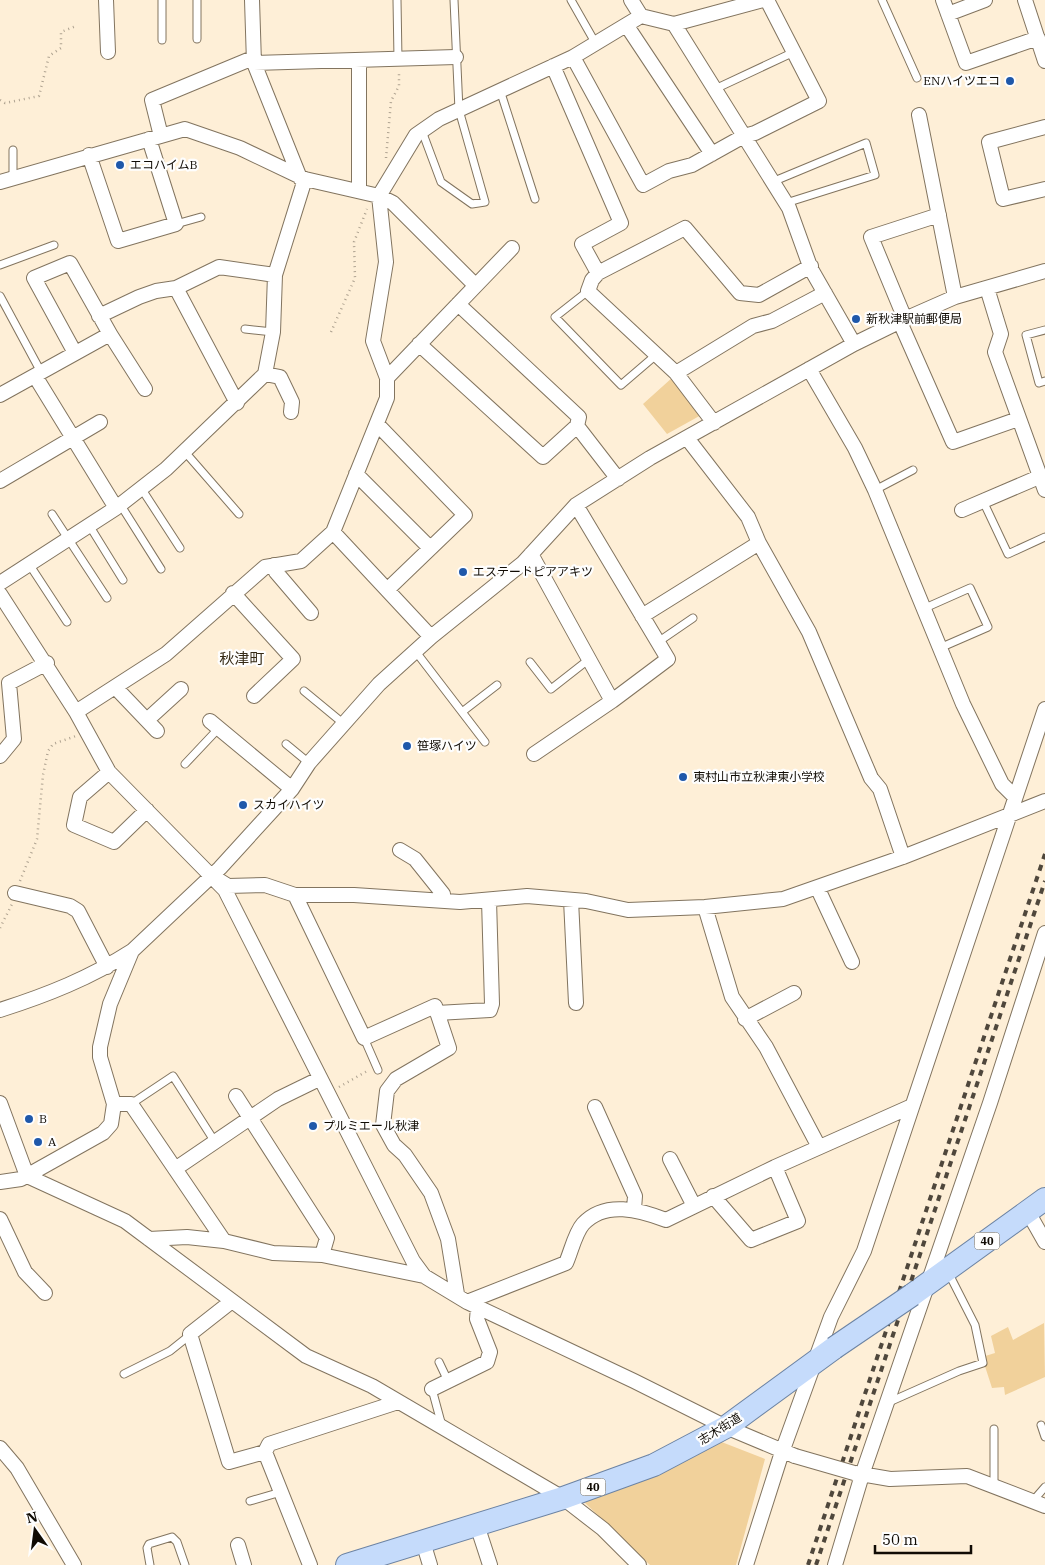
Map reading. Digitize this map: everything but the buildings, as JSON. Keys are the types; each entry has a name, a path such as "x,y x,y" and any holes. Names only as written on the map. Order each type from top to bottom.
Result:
{"main road":[{"name":"志木街道","path":"347,1565 563,1498 654,1465 726,1427 825,1354 1037,1206"}],"street":[{"path":"106,0 108,52"},
{"path":"0,583 118,506 141,488 186,452 266,374 273,332 275,275 303,178 253,60 252,0"},
{"path":"631,0 641,16 674,24 763,0"},
{"path":"573,57 643,185 669,171 692,165 744,136 755,134 818,101 767,0"},
{"path":"943,0 966,63 1038,38"},
{"path":"948,14 985,0"},
{"path":"1025,0 1045,61"},
{"path":"76,712 166,654 265,567 301,561 333,532 387,398 387,378 373,341 386,262 378,196 416,135 439,119 573,57 641,16"},
{"path":"674,24 786,203 810,266 854,344"},
{"path":"627,26 712,154"},
{"path":"89,155 118,241 176,224 155,137 152,100 253,60 359,61 456,58"},
{"path":"359,61 359,192"},
{"path":"553,66 621,223 582,244 598,273"},
{"path":"919,115 954,297"},
{"path":"1045,127 990,142 1003,199 1045,189"},
{"path":"6,180 185,129 240,148 303,178 378,196 393,203 476,285"},
{"path":"939,215 871,237 903,321 953,442 1018,419"},
{"path":"714,423 676,373 588,290 592,280 598,273 685,228 740,293 758,295 810,266"},
{"path":"387,378 512,248"},
{"path":"75,353 34,278 70,263 110,334 145,389"},
{"path":"100,316 139,297 156,291 176,288 219,267 275,275"},
{"path":"0,1010 52,994 107,967 132,951 212,876 292,789 309,763 379,684 431,637 523,563 576,505 687,438 854,344 954,297 1045,271"},
{"path":"176,288 236,403"},
{"path":"988,288 1001,334 995,352 1038,477 1045,490"},
{"path":"676,373 753,326 772,322 825,293"},
{"path":"419,344 544,457 577,426 579,417 458,304"},
{"path":"0,395 110,334"},
{"path":"808,369 854,448 875,490 942,648 946,664 1002,784 1015,797"},
{"path":"38,374 73,438 118,506"},
{"path":"266,374 280,377 292,402 291,412"},
{"path":"0,481 100,422"},
{"path":"376,424 465,515 387,590"},
{"path":"577,426 618,478"},
{"path":"687,438 748,517 759,542 809,632 870,778 880,789 903,857"},
{"path":"356,474 430,548"},
{"path":"962,510 1038,477"},
{"path":"534,754 612,701 668,658 576,505"},
{"path":"333,532 431,637"},
{"path":"642,616 759,542"},
{"path":"531,554 612,701"},
{"path":"274,565 276,572 311,613"},
{"path":"234,593 277,632 293,659 262,694"},
{"path":"0,594 47,664 109,772 225,890 326,1094 413,1261 424,1276"},
{"path":"0,756 14,739 9,683 47,664"},
{"path":"115,687 157,731"},
{"path":"147,720 181,689"},
{"path":"746,1565 825,1354 836,1305 864,1251 1013,814 1015,797 1045,709"},
{"path":"214,725 292,789"},
{"path":"109,772 80,798 74,825 114,842 147,810"},
{"path":"212,876 228,886 264,885 295,895 354,895 442,900 488,900 527,896 571,900 628,910 705,907 783,900 903,857 1045,801"},
{"path":"400,850 415,859 443,894 442,900"},
{"path":"818,889 852,962"},
{"path":"15,893 70,906 78,911 107,967"},
{"path":"295,895 364,1038 435,1006 449,1048 396,1079 387,1091 383,1124 394,1145 406,1155 431,1193 448,1239 467,1301 477,1319 490,1352 486,1362 432,1389"},
{"path":"437,1013 490,1010 492,1004 488,900"},
{"path":"571,900 576,1003"},
{"path":"705,907 732,997 766,1047 819,1147"},
{"path":"835,1565 858,1474 887,1403 929,1283 1045,933"},
{"path":"0,1182 27,1176 103,1133 110,1124 114,1104 100,1057 100,1047 110,1004 132,951"},
{"path":"745,1018 794,993"},
{"path":"175,1169 278,1099 319,1079"},
{"path":"236,1096 327,1238 322,1256"},
{"path":"0,1103 4,1124 27,1176 125,1221 306,1356 372,1386 563,1498 603,1528 639,1565"},
{"path":"114,1104 132,1104 224,1241"},
{"path":"467,1301 566,1263 583,1225 602,1210 634,1209 666,1220 774,1167 912,1106"},
{"path":"602,1113 635,1196 634,1209"},
{"path":"670,1159 694,1206"},
{"path":"713,1196 751,1240 798,1220 774,1167"},
{"path":"1037,1206 1045,1242"},
{"path":"0,1219 25,1272 45,1293"},
{"path":"149,1239 187,1237 224,1241 272,1253 322,1256 424,1276 467,1301 726,1427 788,1454 858,1474 890,1479 967,1476 1039,1504"},
{"path":"232,1300 190,1334 229,1462 266,1452"},
{"path":"310,1565 266,1452 270,1444 398,1402"},
{"path":"0,1448 17,1468 74,1565"},
{"path":"477,1525 490,1565"},
{"path":"423,1542 430,1565"},
{"path":"238,1545 244,1565"}],"lane":[{"path":"162,0 162,40"},
{"path":"197,0 197,39"},
{"path":"397,0 398,59"},
{"path":"422,131 441,182 472,204 485,202 459,110 454,0"},
{"path":"571,0 596,44"},
{"path":"882,0 918,78"},
{"path":"715,89 794,52"},
{"path":"500,90 535,199"},
{"path":"772,182 866,143 875,175 786,203"},
{"path":"6,180 13,150"},
{"path":"176,224 201,217"},
{"path":"0,265 54,245"},
{"path":"588,290 555,317 621,385 656,355"},
{"path":"0,296 38,374"},
{"path":"245,330 273,332"},
{"path":"1045,330 1026,336 1039,383 1045,381"},
{"path":"186,452 239,514"},
{"path":"875,490 913,470"},
{"path":"141,488 180,548"},
{"path":"983,501 1008,554 1045,537"},
{"path":"118,506 161,569"},
{"path":"52,514 107,598"},
{"path":"89,525 123,580"},
{"path":"29,564 67,622"},
{"path":"925,608 970,588 988,627 942,648"},
{"path":"658,642 693,618"},
{"path":"416,652 485,742"},
{"path":"530,662 551,688 588,660"},
{"path":"462,712 497,685"},
{"path":"304,691 344,724"},
{"path":"185,764 214,725"},
{"path":"286,744 309,763"},
{"path":"364,1038 377,1068"},
{"path":"132,1104 173,1076 215,1142"},
{"path":"887,1403 959,1371 983,1363 975,1325 929,1283"},
{"path":"124,1374 170,1350 190,1334"},
{"path":"439,1362 448,1381"},
{"path":"432,1389 442,1428"},
{"path":"1042,1425 1045,1437"},
{"path":"994,1429 994,1487"},
{"path":"1039,1504 1045,1487"},
{"path":"250,1501 281,1492"},
{"path":"150,1565 147,1548 149,1544 172,1537 178,1542 185,1565"}],"path":[{"path":"0,100 5,103 39,96 49,56 61,48 61,32 76,26"},
{"path":"0,928 9,912 37,839 43,775 48,751 53,744 87,734"},
{"path":"326,1094 377,1068"}],"shaded area":[{"path":"673,377 703,414 667,434 643,404"},
{"path":"1044,1323 1045,1377 1005,1395 1004,1387 992,1388 982,1357 995,1353 991,1336 1008,1327 1013,1340"},
{"path":"719,1441 765,1459 736,1565 650,1565 583,1501"}],"railway":[{"path":"808,1565 1045,854"},
{"path":"816,1565 1045,881"}],"place":[{"name":"ENハイツエコ","path":"1010,81"},
{"name":"エコハイムB","path":"120,165"},
{"name":"新秋津駅前郵便局","path":"856,319"},
{"name":"エステートピアアキツ","path":"463,572"},
{"name":"笹塚ハイツ","path":"407,746"},
{"name":"東村山市立秋津東小学校","path":"683,777"},
{"name":"スカイハイツ","path":"243,805"},
{"name":"B","path":"29,1119"},
{"name":"プルミエール秋津","path":"313,1126"},
{"name":"A","path":"38,1142"}],"district":[{"name":"秋津町","path":"242,659"}]}
